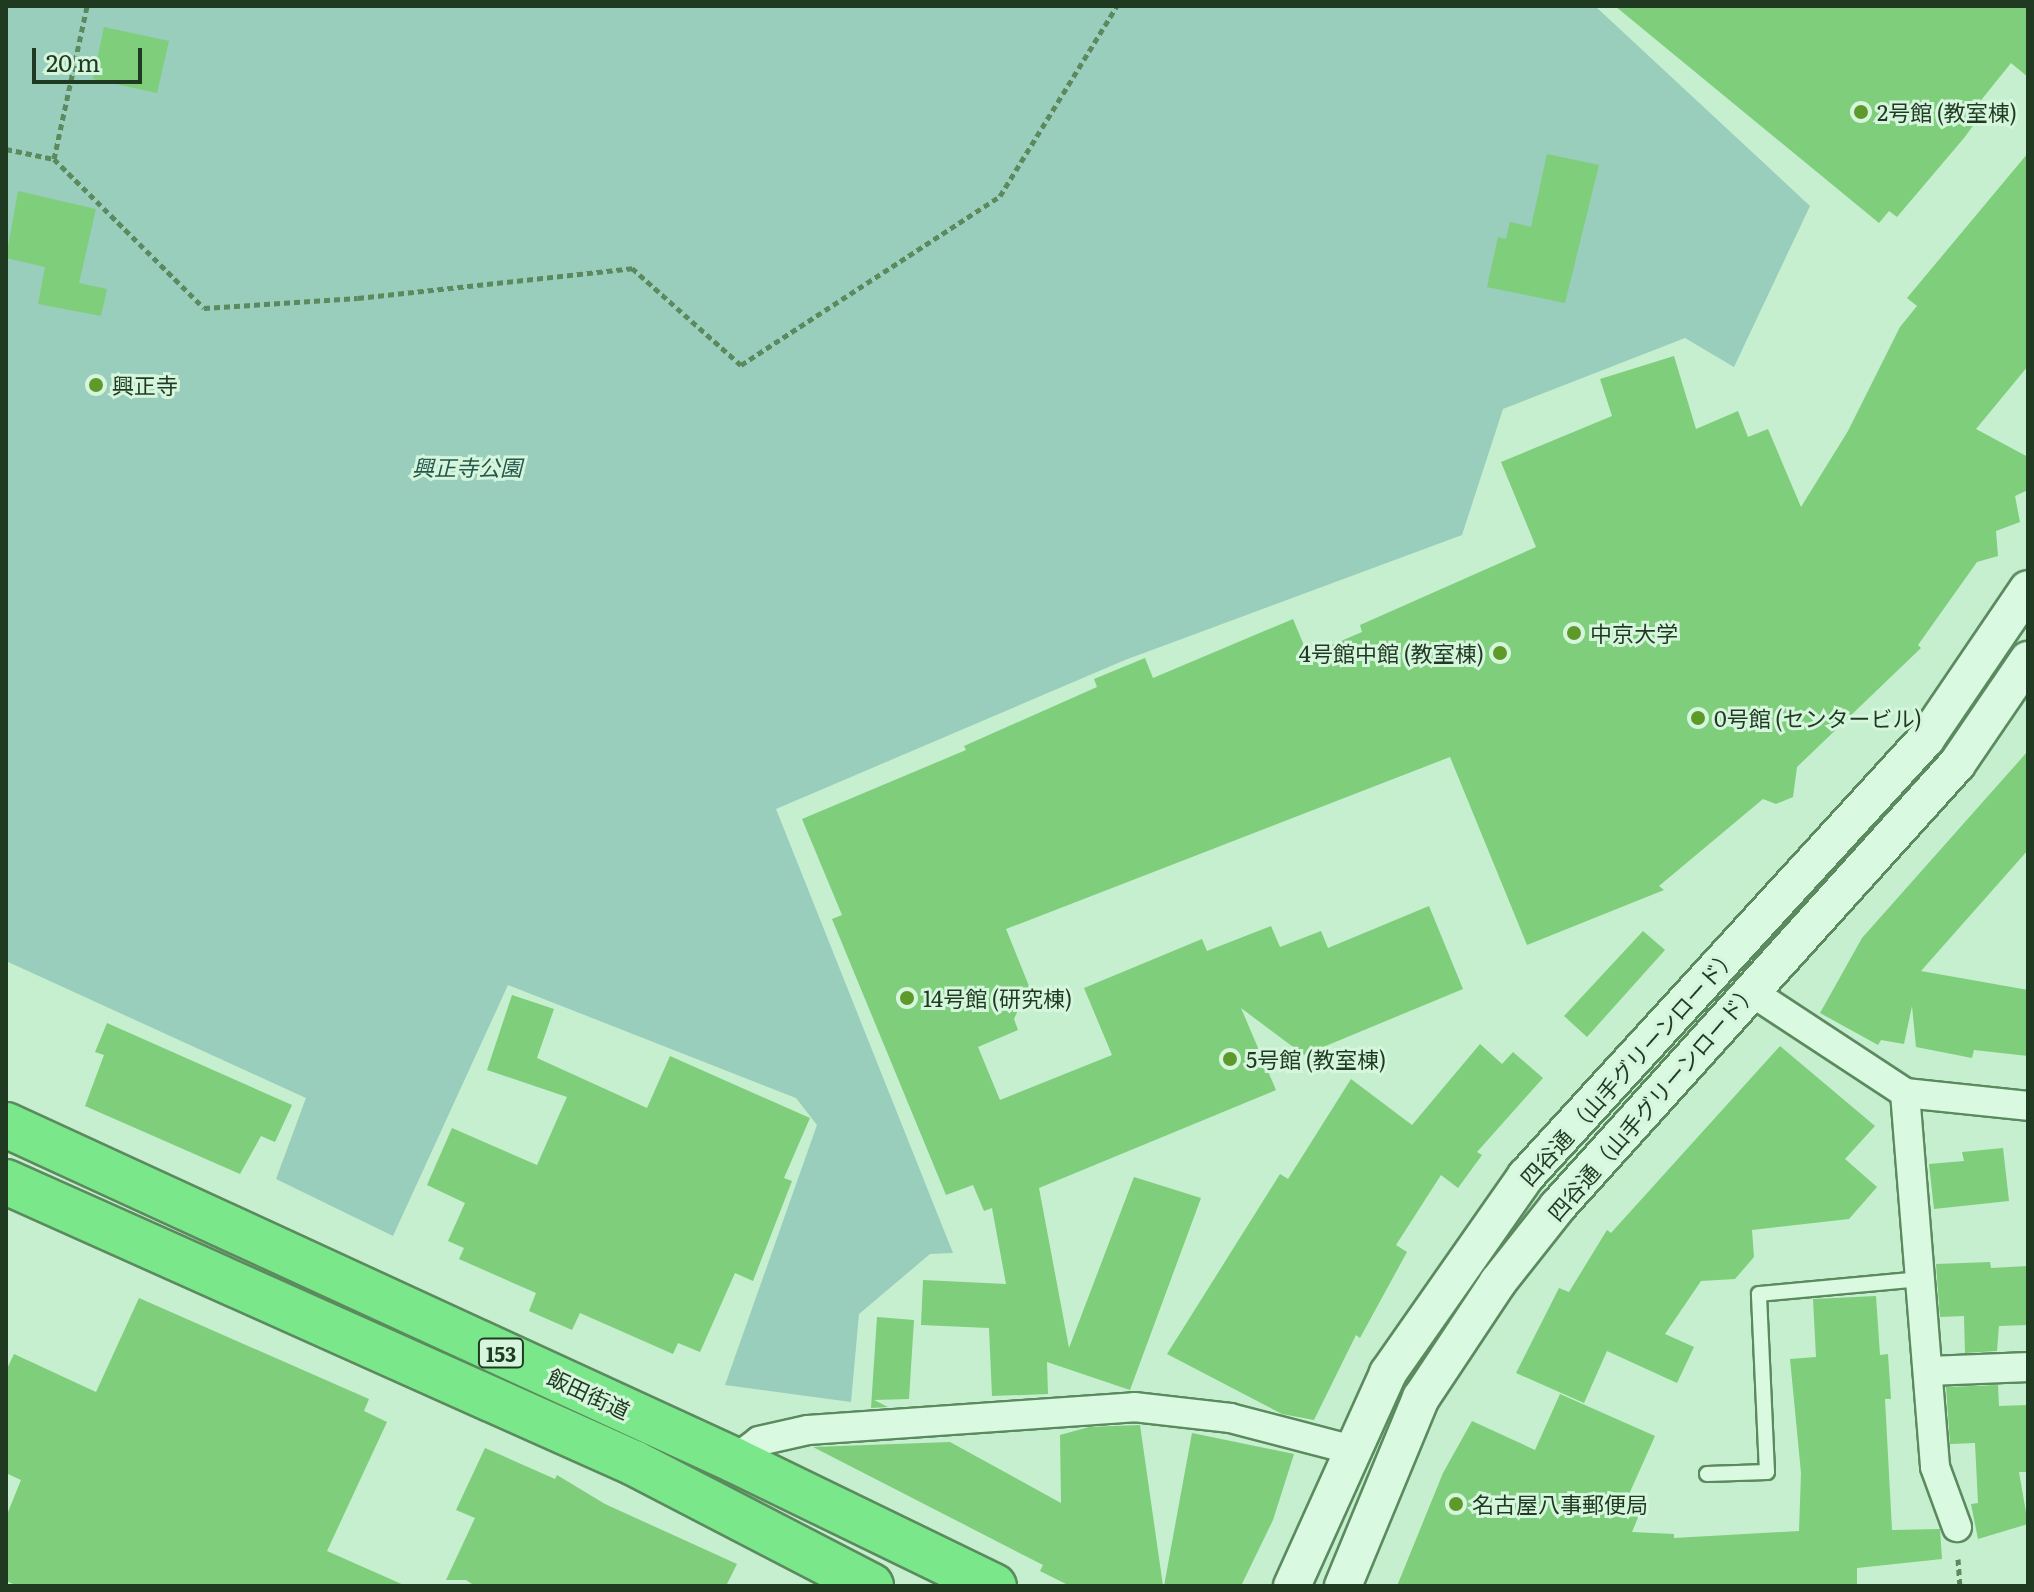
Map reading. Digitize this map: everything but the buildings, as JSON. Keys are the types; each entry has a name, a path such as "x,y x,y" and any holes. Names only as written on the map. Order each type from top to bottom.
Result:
{"highway":[{"name":"飯田街道","path":"6,1125 734,1460 994,1586"},
{"name":"飯田街道","path":"6,1182 634,1463 871,1586"}],"street":[{"name":"四谷通 （山手グリーンロード）","path":"1292,1586 1388,1373 1526,1176 1926,739 2028,589"},
{"name":"四谷通（山手グリーンロード）","path":"1343,1586 1421,1398 1498,1282 1558,1206 1957,764 2028,660"},
{"path":"1750,991 1905,1093 2028,1106"},
{"path":"1905,1093 1930,1371 1935,1467 1957,1527"},
{"path":"1930,1371 2028,1367"},
{"path":"734,1460 759,1441 808,1430 1134,1407 1230,1418 1353,1450"}],"lane":[{"path":"1707,1474 1767,1472 1759,1294 1922,1279"}],"path":[{"path":"54,159 87,6"},
{"path":"6,149 54,159 204,308 358,298 632,268 741,365 1000,196 1117,6"}],"green space":[{"name":"興正寺公園","path":"6,6 1595,6 1810,206 1734,367 1685,338 1503,409 1462,535 1125,660 776,809 953,1253 930,1254 859,1314 851,1402 725,1385 817,1125 796,1098 508,985 393,1236 276,1179 306,1098 6,961"}],"place":[{"name":"2号館 (教室棟)","path":"1861,112"},
{"name":"興正寺","path":"96,385"},
{"name":"中京大学","path":"1574,633"},
{"name":"4号館中館 (教室棟)","path":"1500,653"},
{"name":"0号館 (センタービル)","path":"1698,718"},
{"name":"14号館 (研究棟)","path":"907,998"},
{"name":"5号館 (教室棟)","path":"1230,1059"},
{"name":"名古屋八事郵便局","path":"1456,1504"}]}
